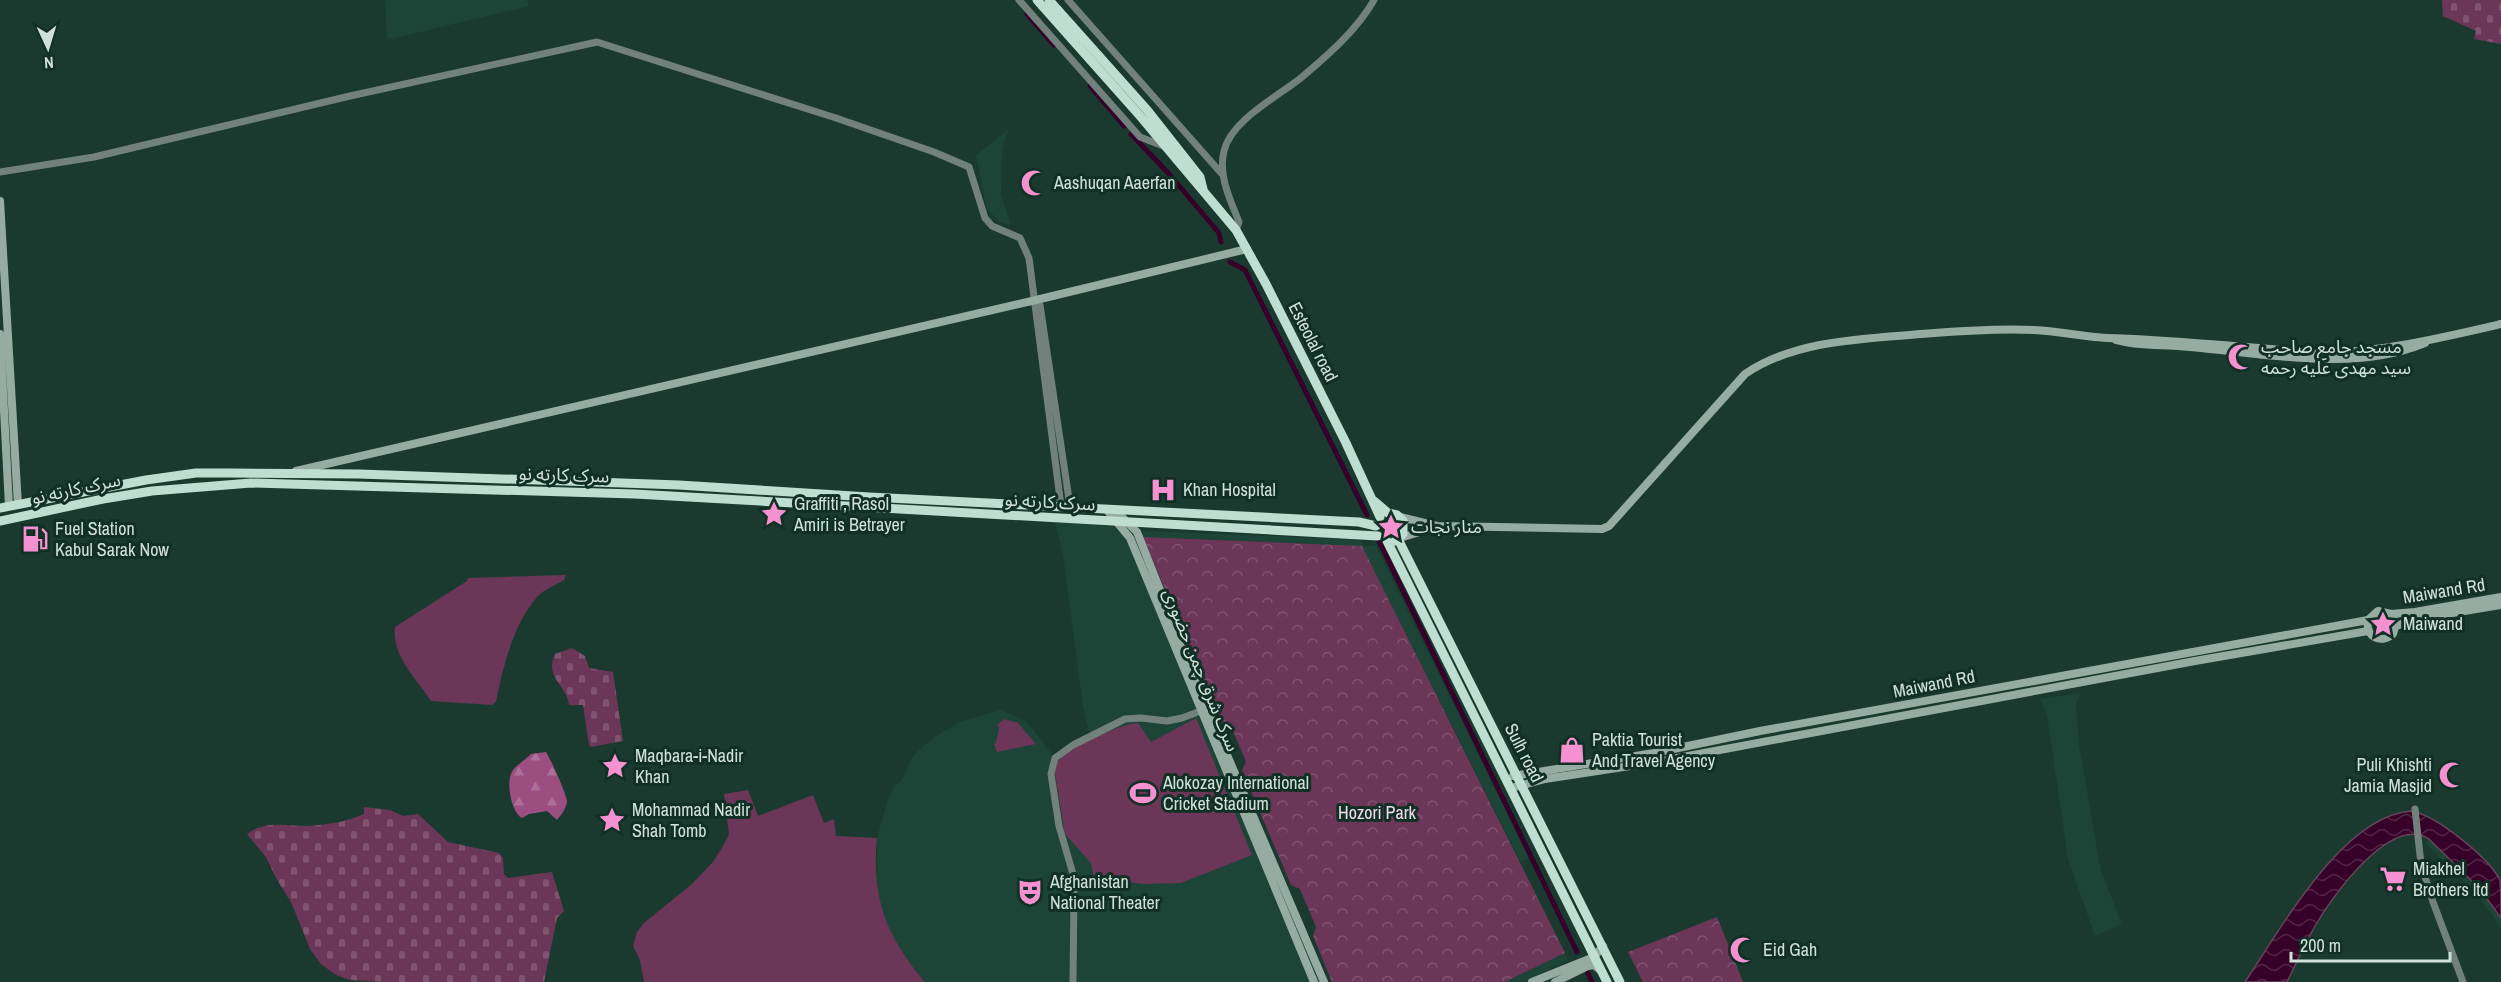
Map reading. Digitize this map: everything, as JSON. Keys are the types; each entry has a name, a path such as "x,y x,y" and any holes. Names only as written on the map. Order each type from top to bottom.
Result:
{"highway":[{"name":"Esteolal road","path":"1036,0 1166,147 1193,182 1203,189 1236,230 1346,443 1382,527"},
{"name":"Esteolal road","path":"1049,0 1148,111 1200,177 1203,189"},
{"name":"سرک کارته نو","path":"9,506 196,473 280,473 679,485 1250,515 1359,522 1382,527"},
{"path":"320,474 322,486"},
{"name":"سرک کارته نو","path":"0,521 103,499 152,491 226,484 635,494 1130,523 1382,527"},
{"path":"1400,517 1404,530 1399,538 1382,527 1400,517"},
{"name":"Sulh road","path":"1382,527 1607,982"},
{"name":"Sulh road","path":"1399,538 1620,982"}],"main road":[{"path":"0,201 12,477 9,506"},
{"path":"280,473 314,468 1247,249"},
{"path":"1400,517 1437,526 1602,529 1609,526 1745,374 1758,365 1808,348 1874,338 1973,331 2035,330 2106,338 2130,344 2339,359 2382,354 2417,346 2437,338 2501,324"},
{"path":"0,334 12,477"},
{"name":"سرک شرق چمن حضوری","path":"1110,509 1116,522 1130,538 1324,982"},
{"name":"سرک کارته نو","path":"1110,509 1130,523"},
{"name":"سرک شرق چمن حضوری","path":"1130,523 1137,532 1204,709 1314,982"},
{"path":"1399,538 1437,526"},
{"name":"Maiwand Rd","path":"2391,614 2501,597"},
{"name":"Maiwand Rd","path":"2396,626 2416,619 2501,605"},
{"path":"2378,611 2391,614 2396,626 2393,634 2384,639 2374,638 2368,631 2368,620 2378,611"},
{"name":"Maiwand Rd","path":"1506,778 1517,774 1654,753 1760,731 2368,620"},
{"name":"Maiwand Rd","path":"1511,788 1522,784 1666,760 2368,631"},
{"path":"1532,982 1594,957 1603,946"},
{"path":"1556,982 1588,966 1594,965 1602,972"}],"street":[{"path":"1019,0 1140,137 1166,147"},
{"path":"1068,0 1222,174 1239,222 1236,230"},
{"path":"1222,174 1224,149 1235,130 1250,115 1329,54 1374,0"},
{"path":"0,172 94,157 350,96 597,42 836,118 965,164 972,172 985,219 992,226 1020,238 1029,258 1036,300 1040,305 1065,506"},
{"path":"1073,982 1074,894 1072,874 1059,826 1052,765 1055,758 1066,749 1125,719 1167,721 1204,709"},
{"path":"2415,809 2421,864 2463,982"}],"shaded area":[{"path":"385,0 527,0 529,6 387,40"},
{"path":"1008,130 1002,149 1001,194 1011,225 999,222 986,207 976,155"},
{"path":"1054,518 1130,523 1324,982 925,982 893,937 876,890 877,838 888,799 895,785 902,780 910,761 918,751 936,736 960,722 1001,710 1026,721 1055,758 1090,735 1083,707 1063,555"},
{"path":"1143,531 1360,540 1363,546 1376,546 1529,858 1521,862 1362,546 1143,537"},
{"path":"2081,693 2076,703 2079,745 2101,871 2122,924 2095,936 2068,859 2047,715 2040,699"},
{"path":"2429,839 2484,894 2501,918 2501,927 2476,893 2426,844"},
{"path":"1565,953 1568,960 1523,982 1505,982"}],"green space":[{"path":"2442,0 2501,0 2501,44 2474,39 2476,31 2443,16"},
{"name":"Hozori Park","path":"1143,537 1362,546 1565,953 1505,982 1332,982 1313,936 1316,927 1300,889 1291,885 1242,770 1246,762 1231,726 1222,724"},
{"path":"566,575 564,580 537,597 521,621 510,647 493,705 431,701 401,658 395,638 395,627 467,581 468,578"},
{"path":"572,648 585,656 589,668 613,672 623,741 591,747 589,745 583,705 569,705 552,669 555,654"},
{"name":"Alokozay International Cricket Stadium","path":"1196,718 1252,855 1181,883 1144,884 1094,879 1091,863 1065,834 1055,773 1057,763 1071,750 1119,727 1138,723 1151,742"},
{"path":"1004,719 1018,723 1036,744 997,752 994,744 999,728 997,725"},
{"path":"546,752 565,793 566,807 557,820 547,811 529,814 522,818 518,815 510,796 511,775 513,770 531,754"},
{"path":"748,790 758,816 813,795 824,823 834,819 836,836 877,838 877,879 884,916 901,949 925,982 644,982 640,960 633,946 637,932 644,923 692,884 713,862 729,834 724,794"},
{"path":"364,807 390,810 403,816 418,814 448,842 499,853 503,858 504,874 508,878 552,872 564,911 557,918 544,982 350,980 336,975 321,964 310,949 292,904 266,857 247,834 268,825 307,826 344,821 364,814"},
{"path":"1717,917 1743,982 1643,982 1628,952"}],"water":[{"path":"2411,811 2434,820 2460,838 2485,860 2500,880 2501,918 2480,889 2429,839 2414,834 2397,838 2363,863 2333,898 2310,934 2287,982 2245,982 2295,906 2338,853 2361,832 2386,818"}],"waterway":[{"path":"1027,14 1054,45"},
{"path":"1090,86 1124,126"},
{"path":"1131,134 1170,175 1219,233 1221,242"},
{"path":"1230,262 1245,270 1367,515"},
{"path":"1378,539 1577,952"},
{"path":"1588,973 1592,982"}],"place":[{"name":"Aashuqan Aaerfan","path":"1034,183"},
{"name":"مسجد جامع صاحب سید مهدی علیه رحمه","path":"2241,357"},
{"name":"Khan Hospital","path":"1163,490"},
{"name":"Graffiti , Rasol Amiri is Betrayer","path":"774,514"},
{"name":"منار نجات","path":"1391,527"},
{"name":"Fuel Station Kabul Sarak Now","path":"35,539"},
{"name":"Maiwand","path":"2383,624"},
{"name":"Paktia Tourist And Travel Agency","path":"1572,750"},
{"name":"Maqbara-i-Nadir Khan","path":"615,766"},
{"name":"Puli Khishti Jamia Masjid","path":"2452,775"},
{"name":"Alokozay International Cricket Stadium","path":"1143,793"},
{"name":"Mohammad Nadir Shah Tomb","path":"612,820"},
{"name":"Miakhel Brothers ltd","path":"2393,879"},
{"name":"Afghanistan National Theater","path":"1030,892"},
{"name":"Eid Gah","path":"1743,950"}]}
